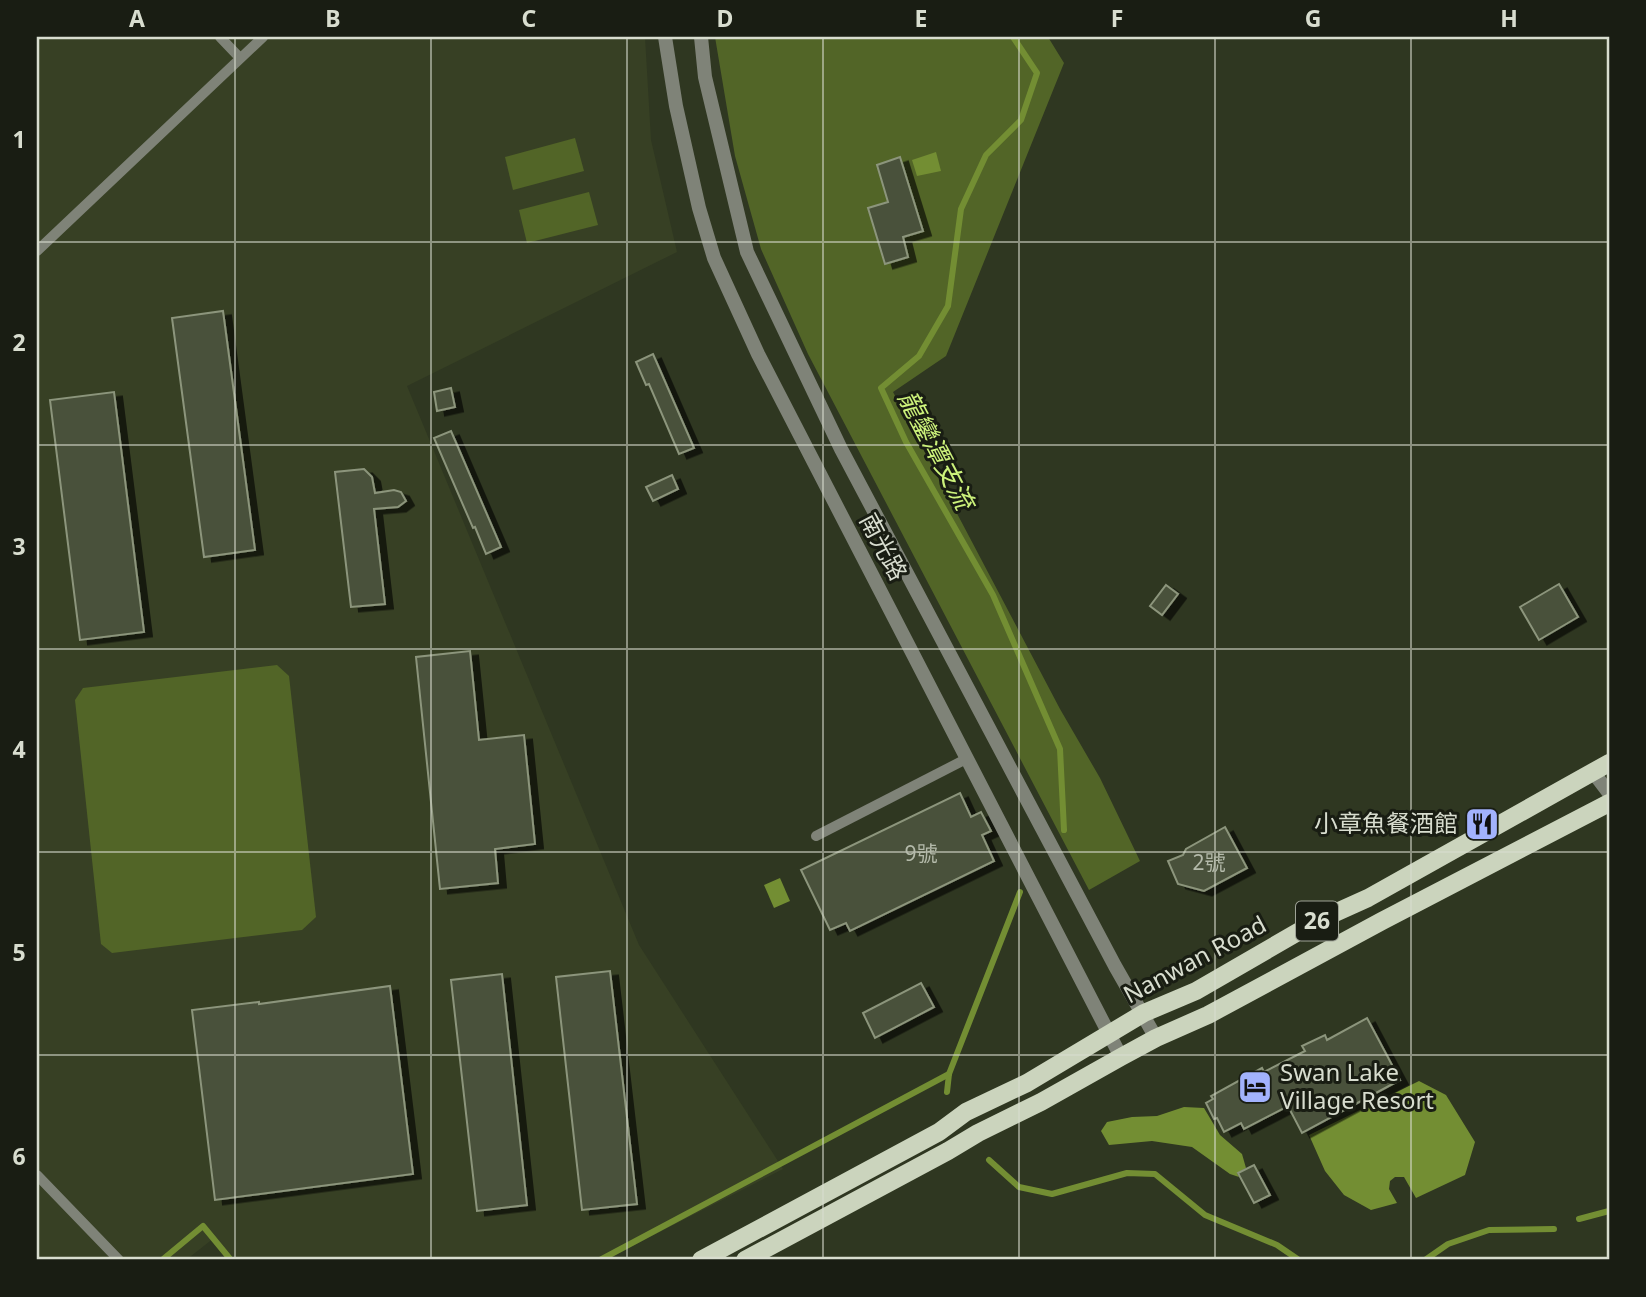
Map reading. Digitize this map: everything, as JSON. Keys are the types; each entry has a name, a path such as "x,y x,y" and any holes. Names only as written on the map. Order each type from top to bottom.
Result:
{"main road":[{"name":"Nanwan Road","path":"734,1242 939,1132 966,1112 1027,1083 1144,1013 1196,991 1317,921 1368,898 1609,763"},
{"name":"Nanwan Road","path":"747,1260 1156,1038 1208,1015 1609,803"},
{"name":"26","path":"701,1260 734,1242"}],"street":[{"name":"南光路","path":"665,37 676,106 699,208 715,258 758,354 1121,1057"},
{"name":"南光路","path":"701,37 705,77 747,252 841,449 1115,966 1156,1038"},
{"path":"1592,772 1609,793"},
{"path":"734,1242 747,1260"}],"lane":[{"path":"220,37 240,58"},
{"path":"37,251 263,37"},
{"path":"816,836 968,758"},
{"path":"37,1175 119,1260"}],"shaded area":[{"path":"37,37 645,37 651,140 677,252 407,386 639,945 783,1169 605,1260 236,1260 214,1238 186,1260 37,1260"},
{"path":"715,37 1048,37 1064,63 946,356 893,392 1060,709 1100,778 1140,861 1089,890 808,354 761,249 735,156"},
{"path":"575,138 584,171 513,190 505,157"},
{"path":"936,152 941,171 917,176 912,160"},
{"path":"589,192 598,225 527,243 519,210"},
{"path":"277,665 289,676 316,917 302,930 112,953 101,944 75,700 83,688"},
{"path":"780,878 790,901 774,908 764,885"},
{"path":"1419,1081 1446,1095 1475,1142 1465,1175 1416,1198 1404,1177 1395,1177 1390,1181 1389,1189 1397,1203 1371,1210 1344,1195 1325,1171 1309,1135"},
{"path":"1184,1107 1204,1108 1220,1135 1242,1154 1246,1168 1237,1173 1239,1177 1230,1174 1192,1147 1152,1141 1109,1145 1101,1131 1107,1122 1157,1116"}],"building":[{"path":"900,157 923,231 903,237 908,257 885,264 868,208 888,202 877,165"},
{"path":"223,311 255,550 204,557 172,318"},
{"path":"653,354 694,448 679,454 649,384 646,385 636,362"},
{"path":"451,388 455,407 437,411 434,392"},
{"path":"114,392 144,632 80,640 50,400"},
{"path":"451,431 501,547 486,554 434,438"},
{"path":"364,469 372,477 375,493 394,490 401,492 406,501 398,507 374,509 385,604 351,607 335,472"},
{"path":"672,475 678,489 653,501 646,487"},
{"path":"1559,584 1578,617 1539,640 1520,607"},
{"path":"1166,585 1178,594 1162,615 1150,606"},
{"path":"470,651 479,740 524,735 535,844 495,849 498,883 440,889 416,657"},
{"path":"960,793 971,817 981,812 991,831 982,835 994,861 850,931 846,923 830,930 801,870"},
{"path":"1225,827 1247,868 1204,891 1178,884 1168,861 1183,855 1186,849"},
{"path":"610,971 637,1204 582,1210 556,977"},
{"path":"502,974 527,1205 477,1211 451,980"},
{"path":"921,983 934,1007 875,1038 863,1013"},
{"path":"390,986 413,1174 215,1200 192,1010 259,1004"},
{"path":"1367,1018 1400,1080 1302,1133 1288,1106 1244,1129 1241,1123 1224,1132 1217,1118 1214,1119 1206,1103 1213,1099 1211,1096 1262,1068 1264,1072 1305,1051 1302,1046 1325,1035 1327,1040"},
{"path":"1254,1165 1270,1195 1254,1203 1238,1173"}],"waterway":[{"name":"龍鑾潭支流","path":"1013,37 1037,73 1021,120 986,155 961,209 948,306 919,356 881,388 906,442 993,595 1060,749 1064,830"},
{"name":"龍鑾潭支流","path":"947,1092 949,1074 1020,892"},
{"path":"600,1260 949,1074"},
{"name":"龍鑾潭支流","path":"989,1160 1019,1187 1052,1194 1127,1173 1155,1174 1205,1215 1277,1245 1299,1260"},
{"name":"龍鑾潭支流","path":"1579,1219 1609,1211"},
{"path":"162,1260 203,1226 231,1260"},
{"name":"龍鑾潭支流","path":"1425,1260 1448,1244 1489,1230 1554,1229"}],"place":[{"name":"小章魚餐酒館","path":"1482,824"},
{"name":"Swan Lake Village Resort","path":"1255,1087"}]}
